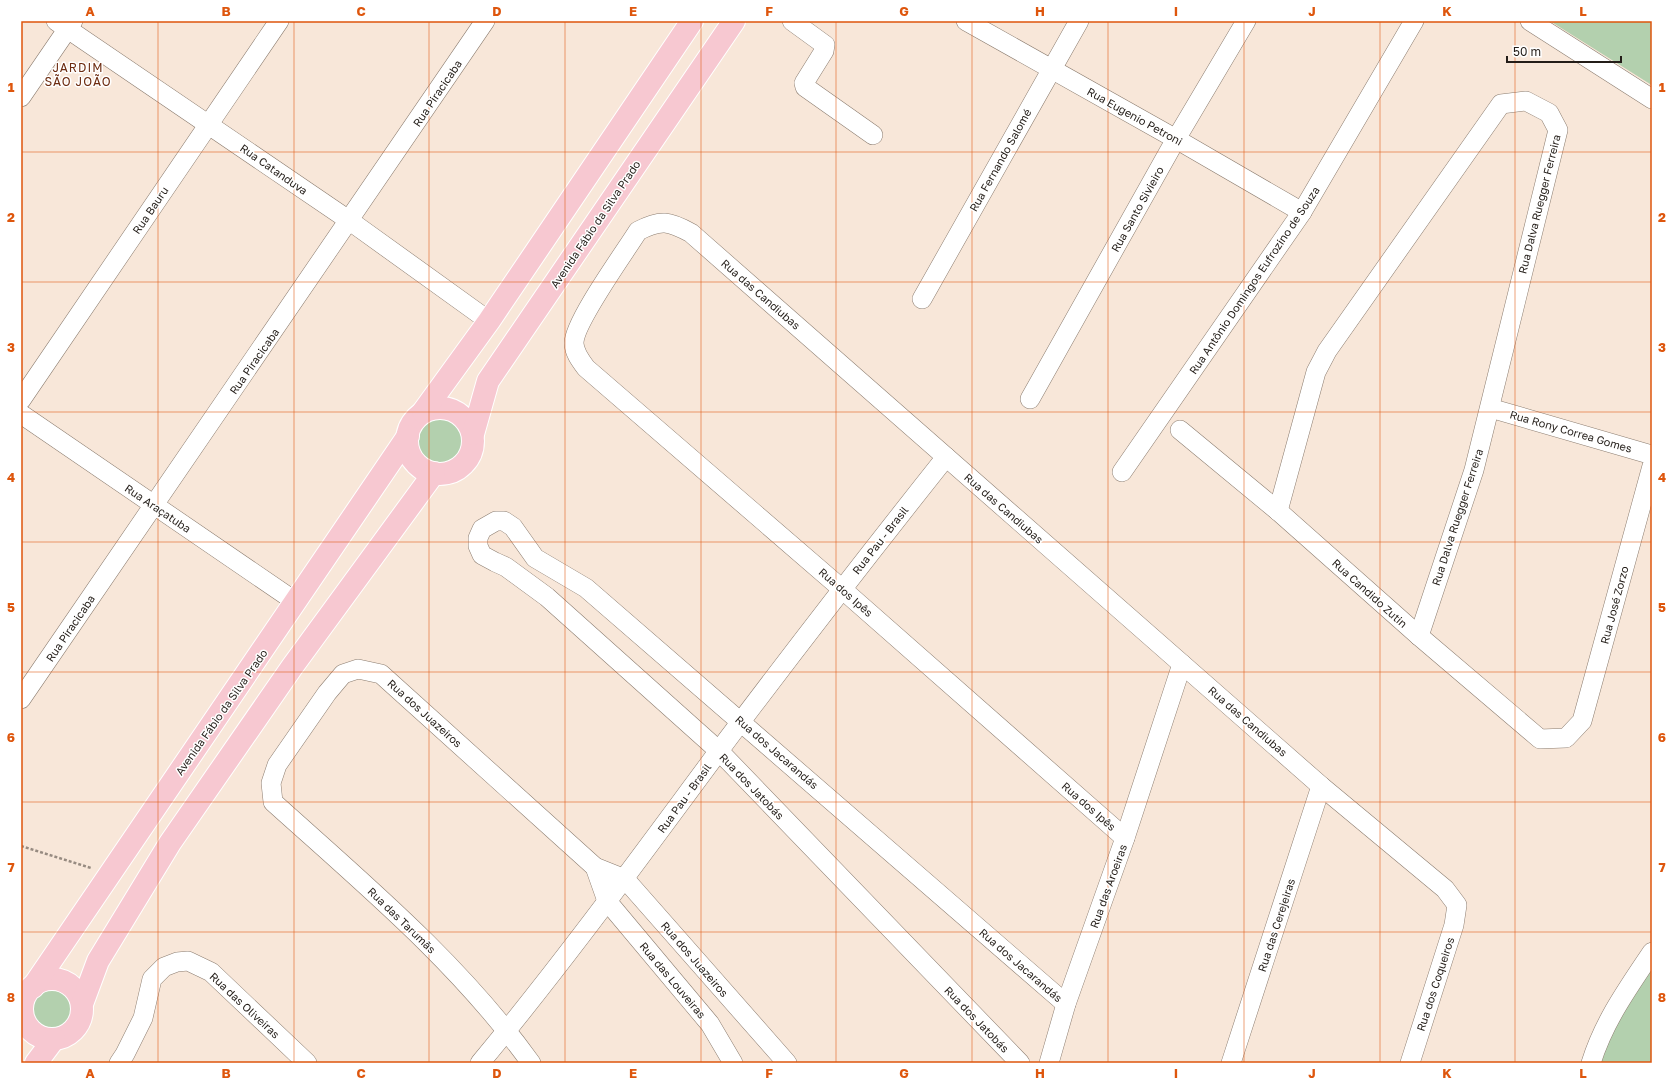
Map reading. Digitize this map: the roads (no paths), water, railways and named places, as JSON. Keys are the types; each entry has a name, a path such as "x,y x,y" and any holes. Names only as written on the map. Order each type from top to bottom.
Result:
{"main road":[{"path":"423,412 436,408 454,410 469,424 473,434 473,445 470,455 464,464 455,470 445,473 434,473 424,470 416,463 407,443 413,422 423,412 489,321 692,21"},
{"name":"Avenida Fábio da Silva Prado","path":"473,434 488,381 734,21"},
{"name":"Avenida Fábio da Silva Prado","path":"33,987 108,874 296,602 408,436"},
{"path":"82,1004 98,961 170,843 292,667 434,473"},
{"path":"47,980 65,982 79,995 82,1004 82,1013 74,1030 67,1035 54,1039 40,1037 32,1031 24,1020 22,1006 25,996 38,983 47,980"},
{"path":"36,1063 54,1039"}],"street":[{"name":"Rua Bauru","path":"21,400 279,21"},
{"name":"Rua Piracicaba","path":"21,699 350,221 485,21"},
{"path":"792,21 825,45 824,51 804,82 805,87 873,135"},
{"name":"Rua Eugenio Petroni","path":"966,21 1302,212"},
{"name":"Rua Fernando Salomé","path":"922,299 1079,21"},
{"name":"Rua Santo Sivieiro","path":"1030,399 1176,139 1246,21"},
{"name":"Rua Antônio Domingos Eufrozino de Souza","path":"1122,472 1302,212 1414,21"},
{"path":"1530,21 1652,99"},
{"name":"Rua Catanduva","path":"65,24 350,221 489,321"},
{"path":"21,97 65,24"},
{"name":"Rua Dalva Ruegger Ferreira","path":"1278,511 1316,372 1327,351 1501,104 1526,100 1549,113 1558,130 1490,408 1474,470 1419,636"},
{"name":"Rua das Candiubas","path":"574,342 582,318 638,231 652,224 667,222 679,226 691,233 1321,786 1445,889 1457,905"},
{"name":"Rua dos Ipês","path":"574,342 577,355 586,368 842,588 1126,838"},
{"name":"Rua Rony Correa Gomes","path":"1490,408 1652,454"},
{"name":"Rua Araçatuba","path":"21,414 296,602"},
{"name":"Rua Candido Zutin","path":"1180,430 1278,511 1419,636 1540,739 1566,738"},
{"name":"Rua Pau - Brasil","path":"480,1063 625,879 842,588 946,457"},
{"name":"Rua José Zorzo","path":"1566,738 1582,721 1652,466"},
{"name":"Rua dos Jacarandás","path":"482,528 496,521 504,521 513,527 535,558 586,588 742,721 1066,1004"},
{"name":"Rua dos Jatobás","path":"482,528 478,538 478,546 482,555 506,566 547,597 719,751 1020,1063"},
{"name":"Rua das Aroeiras","path":"1049,1063 1066,1004 1126,838 1182,664"},
{"name":"Rua dos Juazeiros","path":"271,783 277,765 327,693 343,674 358,669 381,674 596,867 625,879 787,1063"},
{"name":"Rua das Tarumãs","path":"271,783 273,802 416,931 507,1030 531,1063"},
{"name":"Rua das Cerejeiras","path":"1231,1063 1321,786"},
{"path":"596,867 607,901"},
{"name":"Rua das Louveiras","path":"607,901 710,1024 733,1063"},
{"name":"Rua dos Coqueiros","path":"1410,1063 1454,925 1457,905"},
{"path":"1591,1063 1598,1040 1617,1005 1652,952"},
{"name":"Rua das Oliveiras","path":"119,1063 126,1054 143,1018 152,979 164,967 177,962 188,961 211,972 307,1063"}],"district":[{"name":"JARDIM SÃO JOÃO","path":"78,74"}]}
